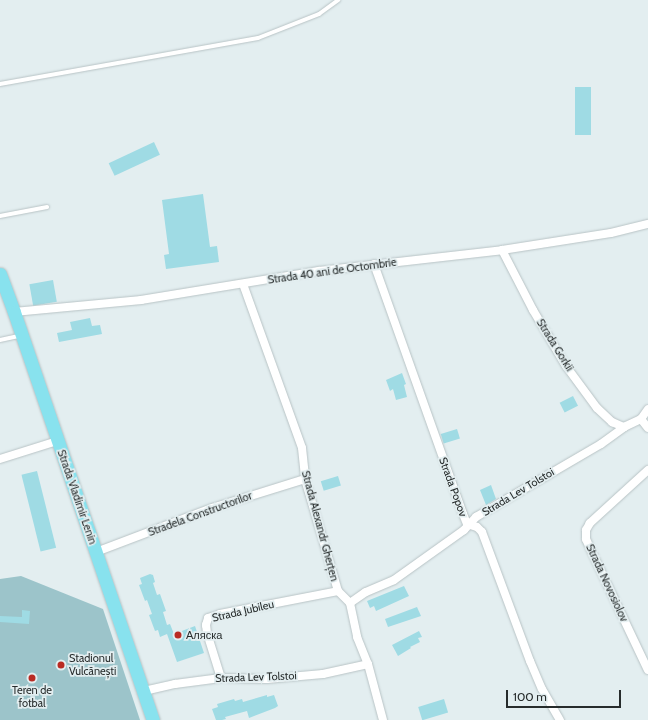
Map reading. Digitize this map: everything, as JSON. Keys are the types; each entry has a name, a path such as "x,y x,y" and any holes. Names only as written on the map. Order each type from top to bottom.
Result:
{"main road":[{"name":"Strada Vladimir Lenin","path":"0,274 144,690 153,720"}],"street":[{"name":"Strada 40 ani de Octombrie","path":"14,312 141,300 319,271 502,250 611,233 648,224"},
{"name":"Strada Gorkii","path":"502,250 533,310 566,366 597,408 612,422 624,427"},
{"name":"Strada Popov","path":"374,264 467,524 477,527 482,532 536,675 560,720"},
{"name":"Strada Alexandr Gherțen","path":"243,284 302,448 305,479 338,592 350,603"},
{"name":"Strada Lev Tolstoi","path":"350,603 366,592 394,580 408,571 445,542 464,530 467,524 499,502 595,448 624,427 641,419 648,409"},
{"path":"641,419 648,428"},
{"path":"0,459 57,441"},
{"name":"Strada Novosiolov","path":"648,470 590,523 586,530 586,539 648,670"},
{"name":"Stradela Constructorilor","path":"96,552 212,508 305,479"},
{"name":"Strada Jubileu","path":"221,678 207,632 206,625 208,618 220,614 338,592"},
{"path":"350,603 357,637 368,664 383,720"},
{"name":"Strada Lev Tolstoi","path":"144,690 174,684 221,678 267,679 322,674 368,664"}],"lane":[{"path":"0,84 258,38 319,14 338,0"},
{"path":"0,216 47,207"},
{"path":"0,340 22,335"}],"shaded area":[{"name":"Stadionul Vulcănești","path":"21,576 103,609 140,720 0,720 0,579"}],"building":[{"path":"575,87 591,87 591,135 575,135"},
{"path":"154,142 160,155 115,176 109,163"},
{"path":"203,194 210,247 217,246 219,262 166,269 164,255 169,254 162,200"},
{"path":"53,280 57,302 33,306 29,284"},
{"path":"90,318 92,326 100,325 102,334 59,342 57,333 72,330 70,322"},
{"path":"402,373 406,384 404,385 407,397 396,400 393,389 390,391 386,380"},
{"path":"573,396 578,406 565,413 560,403"},
{"path":"457,429 460,439 444,444 441,434"},
{"path":"37,471 56,548 41,552 21,475"},
{"path":"338,476 341,486 324,491 321,481"},
{"path":"491,485 496,499 486,505 480,490"},
{"path":"150,574 153,575 155,582 153,583 157,595 160,594 166,611 163,612 167,625 170,624 174,634 195,626 204,653 177,662 167,634 160,637 158,630 155,631 149,615 152,614 139,585 142,584 140,578"},
{"path":"404,586 409,596 376,611 374,606 370,608 367,601"},
{"path":"417,607 421,616 388,627 385,619"},
{"path":"22,610 30,611 29,624 0,622 0,616 22,617"},
{"path":"419,631 422,637 418,638 420,642 398,656 392,645"},
{"path":"267,695 267,697 274,695 278,706 249,718 247,711 225,717 226,719 216,720 212,709 218,707 217,704 234,699 235,701 242,699 243,702"},
{"path":"444,699 448,712 422,720 418,707"}],"place":[{"name":"Аляска","path":"178,635"},
{"name":"Stadionul Vulcănești","path":"61,665"},
{"name":"Teren de fotbal","path":"32,678"}]}
